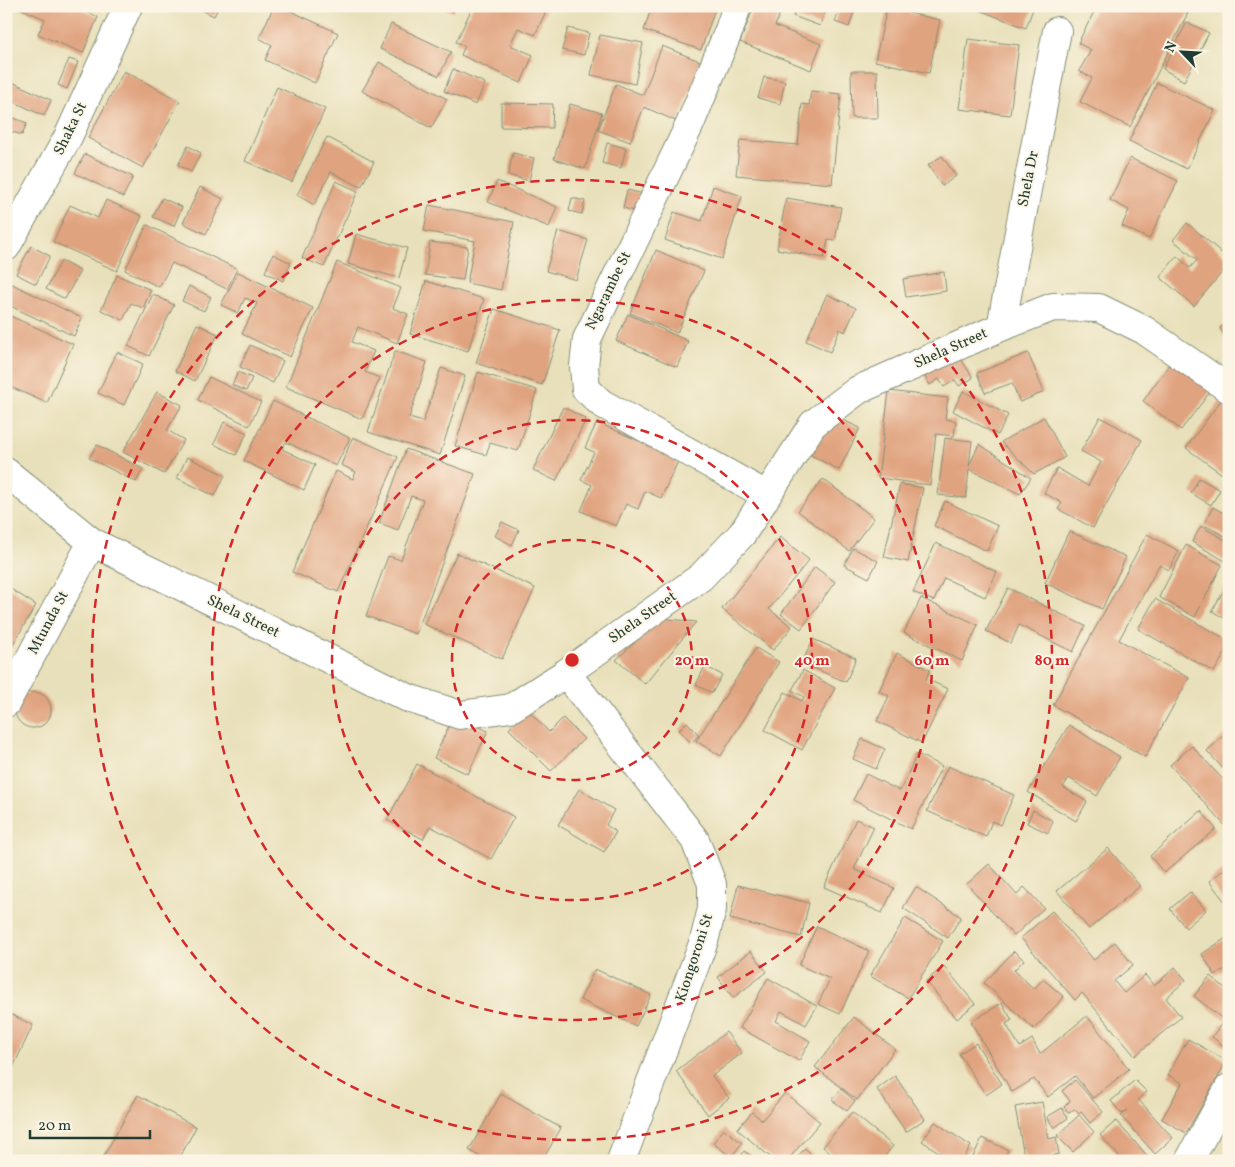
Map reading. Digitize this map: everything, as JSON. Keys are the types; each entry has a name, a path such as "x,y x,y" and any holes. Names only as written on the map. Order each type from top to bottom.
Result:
{"street":[{"name":"Shaka St","path":"6,247 68,137 128,6"},
{"name":"Ngarambe St","path":"737,6 690,124 587,339 584,366 586,389 601,403 766,495"},
{"name":"Shela Dr","path":"1001,326 1057,32"},
{"name":"Shela Street","path":"6,472 92,542 408,698 460,715 511,708 566,673 701,577 742,534 813,424 858,390 1001,326 1054,307 1099,308 1144,330 1229,389"},
{"name":"Mtunda St","path":"6,703 92,542"},
{"name":"Kiongoroni St","path":"566,673 695,840 712,884 712,909 704,941 621,1161"},
{"path":"1189,1161 1229,1088"}],"building":[{"path":"15,6 80,6 80,9 98,17 83,53 38,34 45,19"},
{"path":"193,6 219,6 214,16"},
{"path":"274,6 280,6 338,33 315,83 265,60 272,45 259,38"},
{"path":"439,6 456,6 453,12"},
{"path":"473,6 537,6 546,11 535,35 518,28 510,45 533,55 521,83 461,55 465,46 456,42"},
{"path":"652,6 716,6 701,50 644,30"},
{"path":"754,6 783,6 775,26 821,44 811,70 740,42"},
{"path":"796,6 827,6 820,26 793,16"},
{"path":"840,6 856,6 849,27 835,22"},
{"path":"974,6 1034,6 1026,28 974,8"},
{"path":"1097,6 1174,6 1188,13 1130,127 1080,102 1092,78 1079,71 1091,50 1078,43"},
{"path":"887,8 940,20 929,73 875,61"},
{"path":"1187,22 1209,33 1184,81 1163,69"},
{"path":"391,24 451,52 439,76 380,49"},
{"path":"568,28 589,33 584,55 562,50"},
{"path":"600,35 643,43 635,84 591,75"},
{"path":"968,39 1019,45 1010,115 959,109"},
{"path":"662,46 702,62 678,122 644,107 630,142 598,130 616,84 643,95"},
{"path":"69,59 78,62 67,89 58,85"},
{"path":"379,62 447,99 431,128 362,91"},
{"path":"453,69 485,83 476,105 444,91"},
{"path":"124,71 180,101 143,168 88,138"},
{"path":"851,71 877,71 878,118 852,118"},
{"path":"764,77 785,81 780,104 758,98"},
{"path":"10,81 51,100 44,116 6,98 6,88"},
{"path":"1157,83 1215,110 1187,169 1129,141"},
{"path":"277,87 325,109 292,182 245,161"},
{"path":"811,91 841,94 832,184 736,175 740,140 798,145 802,104 809,105"},
{"path":"501,103 553,104 552,128 501,127"},
{"path":"570,104 602,113 585,169 554,159"},
{"path":"6,115 27,123 22,135 6,130"},
{"path":"327,137 374,162 361,187 331,172 314,205 297,195"},
{"path":"607,143 626,148 621,168 602,163"},
{"path":"188,146 201,153 191,172 178,165"},
{"path":"513,153 534,158 529,181 508,175"},
{"path":"85,154 133,177 123,197 75,173"},
{"path":"942,156 956,176 942,186 928,165"},
{"path":"1130,158 1178,181 1149,239 1122,226 1129,210 1110,200"},
{"path":"336,181 358,191 324,267 302,258"},
{"path":"497,181 557,207 549,227 488,202"},
{"path":"713,186 742,196 722,259 665,240 674,212 702,221"},
{"path":"200,187 223,199 206,234 183,223"},
{"path":"627,190 644,194 639,212 623,208"},
{"path":"162,198 182,207 174,226 153,217"},
{"path":"572,198 585,201 582,214 569,211"},
{"path":"786,198 841,207 835,241 828,240 824,258 777,249"},
{"path":"106,200 142,216 117,271 53,242 70,205 98,218"},
{"path":"429,205 514,222 501,290 467,283 475,241 424,231"},
{"path":"1187,223 1229,259 1229,264 1194,306 1160,277 1177,256 1190,268 1197,260 1173,240"},
{"path":"147,225 237,269 227,289 172,263 159,287 125,270"},
{"path":"558,231 588,240 576,280 546,271"},
{"path":"356,234 407,248 399,278 348,264"},
{"path":"430,242 468,247 463,280 425,275"},
{"path":"31,246 50,256 36,284 16,274"},
{"path":"656,250 704,271 677,333 630,313"},
{"path":"273,254 291,263 283,281 265,272"},
{"path":"61,261 80,271 65,299 46,289"},
{"path":"337,262 401,288 393,308 408,314 397,343 358,327 352,342 374,351 365,372 380,378 362,419 286,387"},
{"path":"238,272 313,308 290,357 242,334 257,303 245,298 238,313 221,305"},
{"path":"944,272 946,291 906,297 903,279"},
{"path":"117,275 151,290 143,308 131,303 123,320 101,310"},
{"path":"426,281 484,299 468,351 410,334"},
{"path":"10,283 82,318 74,336 6,304 6,290"},
{"path":"189,286 211,297 204,311 182,301"},
{"path":"153,294 174,305 149,356 128,346"},
{"path":"827,294 856,308 845,332 840,329 830,352 806,341"},
{"path":"494,309 560,330 542,385 476,363"},
{"path":"6,314 73,344 47,403 6,385"},
{"path":"628,314 688,341 677,367 616,341"},
{"path":"1229,322 1229,345 1220,328"},
{"path":"197,324 218,334 195,381 175,371"},
{"path":"250,345 283,361 273,383 240,367"},
{"path":"955,349 973,378 959,386 955,380 944,387 939,379 930,385 921,370"},
{"path":"395,351 427,362 409,418 423,422 441,368 465,376 440,455 368,432"},
{"path":"117,352 143,364 124,405 98,393"},
{"path":"1028,353 1044,392 1020,402 1012,383 985,393 977,373"},
{"path":"1173,359 1213,388 1181,430 1143,401"},
{"path":"238,372 252,378 246,391 232,385"},
{"path":"478,372 537,390 518,451 490,443 486,455 455,446"},
{"path":"209,377 261,402 249,426 198,400"},
{"path":"889,391 948,398 945,419 956,421 954,436 936,434 930,485 878,478"},
{"path":"963,391 1008,415 998,435 953,411"},
{"path":"157,392 182,405 167,430 184,440 164,474 123,452"},
{"path":"1227,392 1229,393 1229,479 1186,448"},
{"path":"273,401 350,438 336,466 286,442 282,449 315,465 304,490 244,461"},
{"path":"563,407 586,419 556,481 533,470"},
{"path":"832,415 860,428 839,470 811,455"},
{"path":"1044,417 1065,457 1034,474 1001,442"},
{"path":"1100,417 1142,440 1093,528 1058,509 1062,503 1044,493 1057,468 1088,486 1101,462 1081,451"},
{"path":"224,422 247,433 236,455 214,444"},
{"path":"597,422 679,459 661,498 645,491 638,509 626,504 616,526 581,511 592,485 581,480 594,452 585,448"},
{"path":"353,437 398,457 338,592 292,572 336,471 353,479 356,472 341,465"},
{"path":"945,438 972,441 969,466 979,444 1031,478 1020,494 969,469 966,498 938,495"},
{"path":"97,445 143,469 136,482 89,458"},
{"path":"406,449 475,474 416,634 366,616 388,556 401,560 423,500 411,496 398,530 379,523"},
{"path":"187,457 225,475 215,496 177,478"},
{"path":"1199,478 1220,490 1211,505 1191,493"},
{"path":"823,479 874,518 849,551 798,511"},
{"path":"900,484 923,488 908,562 884,557"},
{"path":"945,501 998,526 987,551 934,526"},
{"path":"1213,507 1229,516 1229,538 1204,525"},
{"path":"502,522 519,530 512,545 495,536"},
{"path":"1201,526 1229,542 1229,558 1227,562 1192,542"},
{"path":"1069,531 1126,557 1102,609 1045,583"},
{"path":"1147,534 1179,551 1169,570 1159,565 1119,640 1189,678 1145,757 1053,705"},
{"path":"780,537 809,560 769,609 792,627 773,650 722,609"},
{"path":"936,543 997,572 985,597 944,578 934,601 913,592"},
{"path":"1186,545 1222,565 1195,617 1159,597"},
{"path":"853,548 878,561 869,578 844,565"},
{"path":"457,553 535,588 502,659 424,624"},
{"path":"815,567 835,582 801,629 781,614"},
{"path":"1229,581 1229,621 1212,611"},
{"path":"6,586 36,605 6,656"},
{"path":"1008,588 1085,626 1073,652 1019,625 1011,643 986,631"},
{"path":"921,598 978,625 962,661 904,633"},
{"path":"1155,599 1229,641 1229,646 1214,672 1138,629"},
{"path":"661,618 696,622 645,684 616,660"},
{"path":"813,639 856,658 846,682 802,663"},
{"path":"756,648 779,662 721,756 696,741"},
{"path":"897,653 930,670 926,679 948,689 922,743 877,721 889,696 879,691"},
{"path":"705,666 722,675 712,693 696,685"},
{"path":"803,670 835,688 802,750 765,730 785,692 802,701 804,697 792,690"},
{"path":"33,692 45,698 51,710 45,722 33,728 21,722 15,710 21,698"},
{"path":"528,710 549,732 563,718 584,739 551,771 509,729"},
{"path":"454,715 488,731 468,774 434,758"},
{"path":"687,722 699,735 691,743 679,730"},
{"path":"1069,725 1120,757 1097,796 1069,778 1063,787 1087,802 1076,821 1028,792"},
{"path":"1227,732 1229,733 1229,775 1207,751"},
{"path":"862,739 885,749 876,769 853,759"},
{"path":"1192,746 1229,786 1229,830 1170,765"},
{"path":"917,754 942,766 911,829 853,800 866,774 900,791"},
{"path":"417,764 514,817 491,859 430,826 423,839 387,820"},
{"path":"948,766 1014,795 1001,825 992,821 986,837 927,811"},
{"path":"579,789 614,810 606,825 616,832 604,852 558,825"},
{"path":"1033,810 1053,821 1048,833 1027,823"},
{"path":"1201,811 1216,829 1164,873 1150,856"},
{"path":"856,819 874,827 854,869 894,888 882,913 824,887"},
{"path":"1108,848 1140,886 1089,929 1057,891"},
{"path":"989,864 1017,895 1024,887 1044,908 1014,936 967,884"},
{"path":"1229,866 1229,907 1209,881"},
{"path":"738,885 809,903 801,937 730,919"},
{"path":"916,887 961,917 948,938 903,908"},
{"path":"1190,892 1206,910 1186,928 1170,909"},
{"path":"1052,911 1094,960 1115,942 1133,965 1114,981 1124,993 1145,975 1154,986 1175,967 1186,980 1166,998 1181,1017 1135,1056 1082,993 1075,1000 1021,938"},
{"path":"905,918 943,941 908,998 870,976"},
{"path":"817,926 869,951 840,1014 818,1004 830,979 799,965"},
{"path":"1229,936 1229,967 1215,975 1202,954"},
{"path":"751,951 767,972 733,998 718,977"},
{"path":"1014,951 1024,960 1014,970 1034,989 1043,979 1064,997 1034,1029 984,983"},
{"path":"944,966 975,1004 957,1019 926,981"},
{"path":"595,969 651,995 636,1026 580,1000"},
{"path":"1210,976 1229,991 1229,1024 1194,996"},
{"path":"768,978 817,1006 806,1025 781,1011 776,1021 810,1041 799,1061 740,1028"},
{"path":"1002,1003 1012,1020 1006,1024 1020,1047 1032,1039 1040,1054 1087,1016 1129,1069 1093,1098 1075,1076 1048,1097 1034,1079 1012,1092 971,1022"},
{"path":"6,1012 33,1025 6,1082"},
{"path":"854,1017 895,1049 857,1100 815,1067"},
{"path":"1222,1023 1229,1028 1229,1050 1212,1037"},
{"path":"726,1032 742,1053 712,1076 729,1098 708,1115 676,1071"},
{"path":"1188,1039 1227,1061 1186,1133 1162,1119 1182,1083 1168,1075"},
{"path":"976,1043 1002,1084 986,1095 959,1054"},
{"path":"895,1076 925,1119 906,1132 877,1089"},
{"path":"1075,1080 1103,1112 1090,1123 1081,1112 1079,1114 1074,1109 1069,1113 1064,1107 1070,1101 1062,1091"},
{"path":"1135,1080 1147,1092 1138,1099 1173,1138 1155,1154 1121,1116 1128,1110 1122,1114 1111,1101"},
{"path":"841,1089 855,1101 847,1111 832,1100"},
{"path":"785,1093 820,1122 787,1161 775,1161 737,1129 752,1112 762,1120"},
{"path":"501,1094 561,1128 542,1161 487,1161 469,1150"},
{"path":"138,1095 196,1127 178,1161 105,1161 102,1159"},
{"path":"1042,1102 1049,1139 1056,1137 1059,1154 1052,1156 1054,1161 1025,1161 1015,1107"},
{"path":"1062,1108 1068,1118 1054,1128 1047,1117"},
{"path":"852,1112 893,1146 881,1161 839,1161 823,1147"},
{"path":"1079,1115 1094,1132 1073,1152 1057,1136"},
{"path":"1116,1121 1152,1161 1123,1161 1100,1135"},
{"path":"935,1122 971,1146 962,1161 952,1161 922,1141"},
{"path":"724,1129 742,1143 731,1157 713,1143"},
{"path":"982,1138 1008,1150 1003,1161 971,1161"},
{"path":"805,1148 818,1161 794,1161"},
{"path":"744,1151 760,1161 738,1161"}]}
